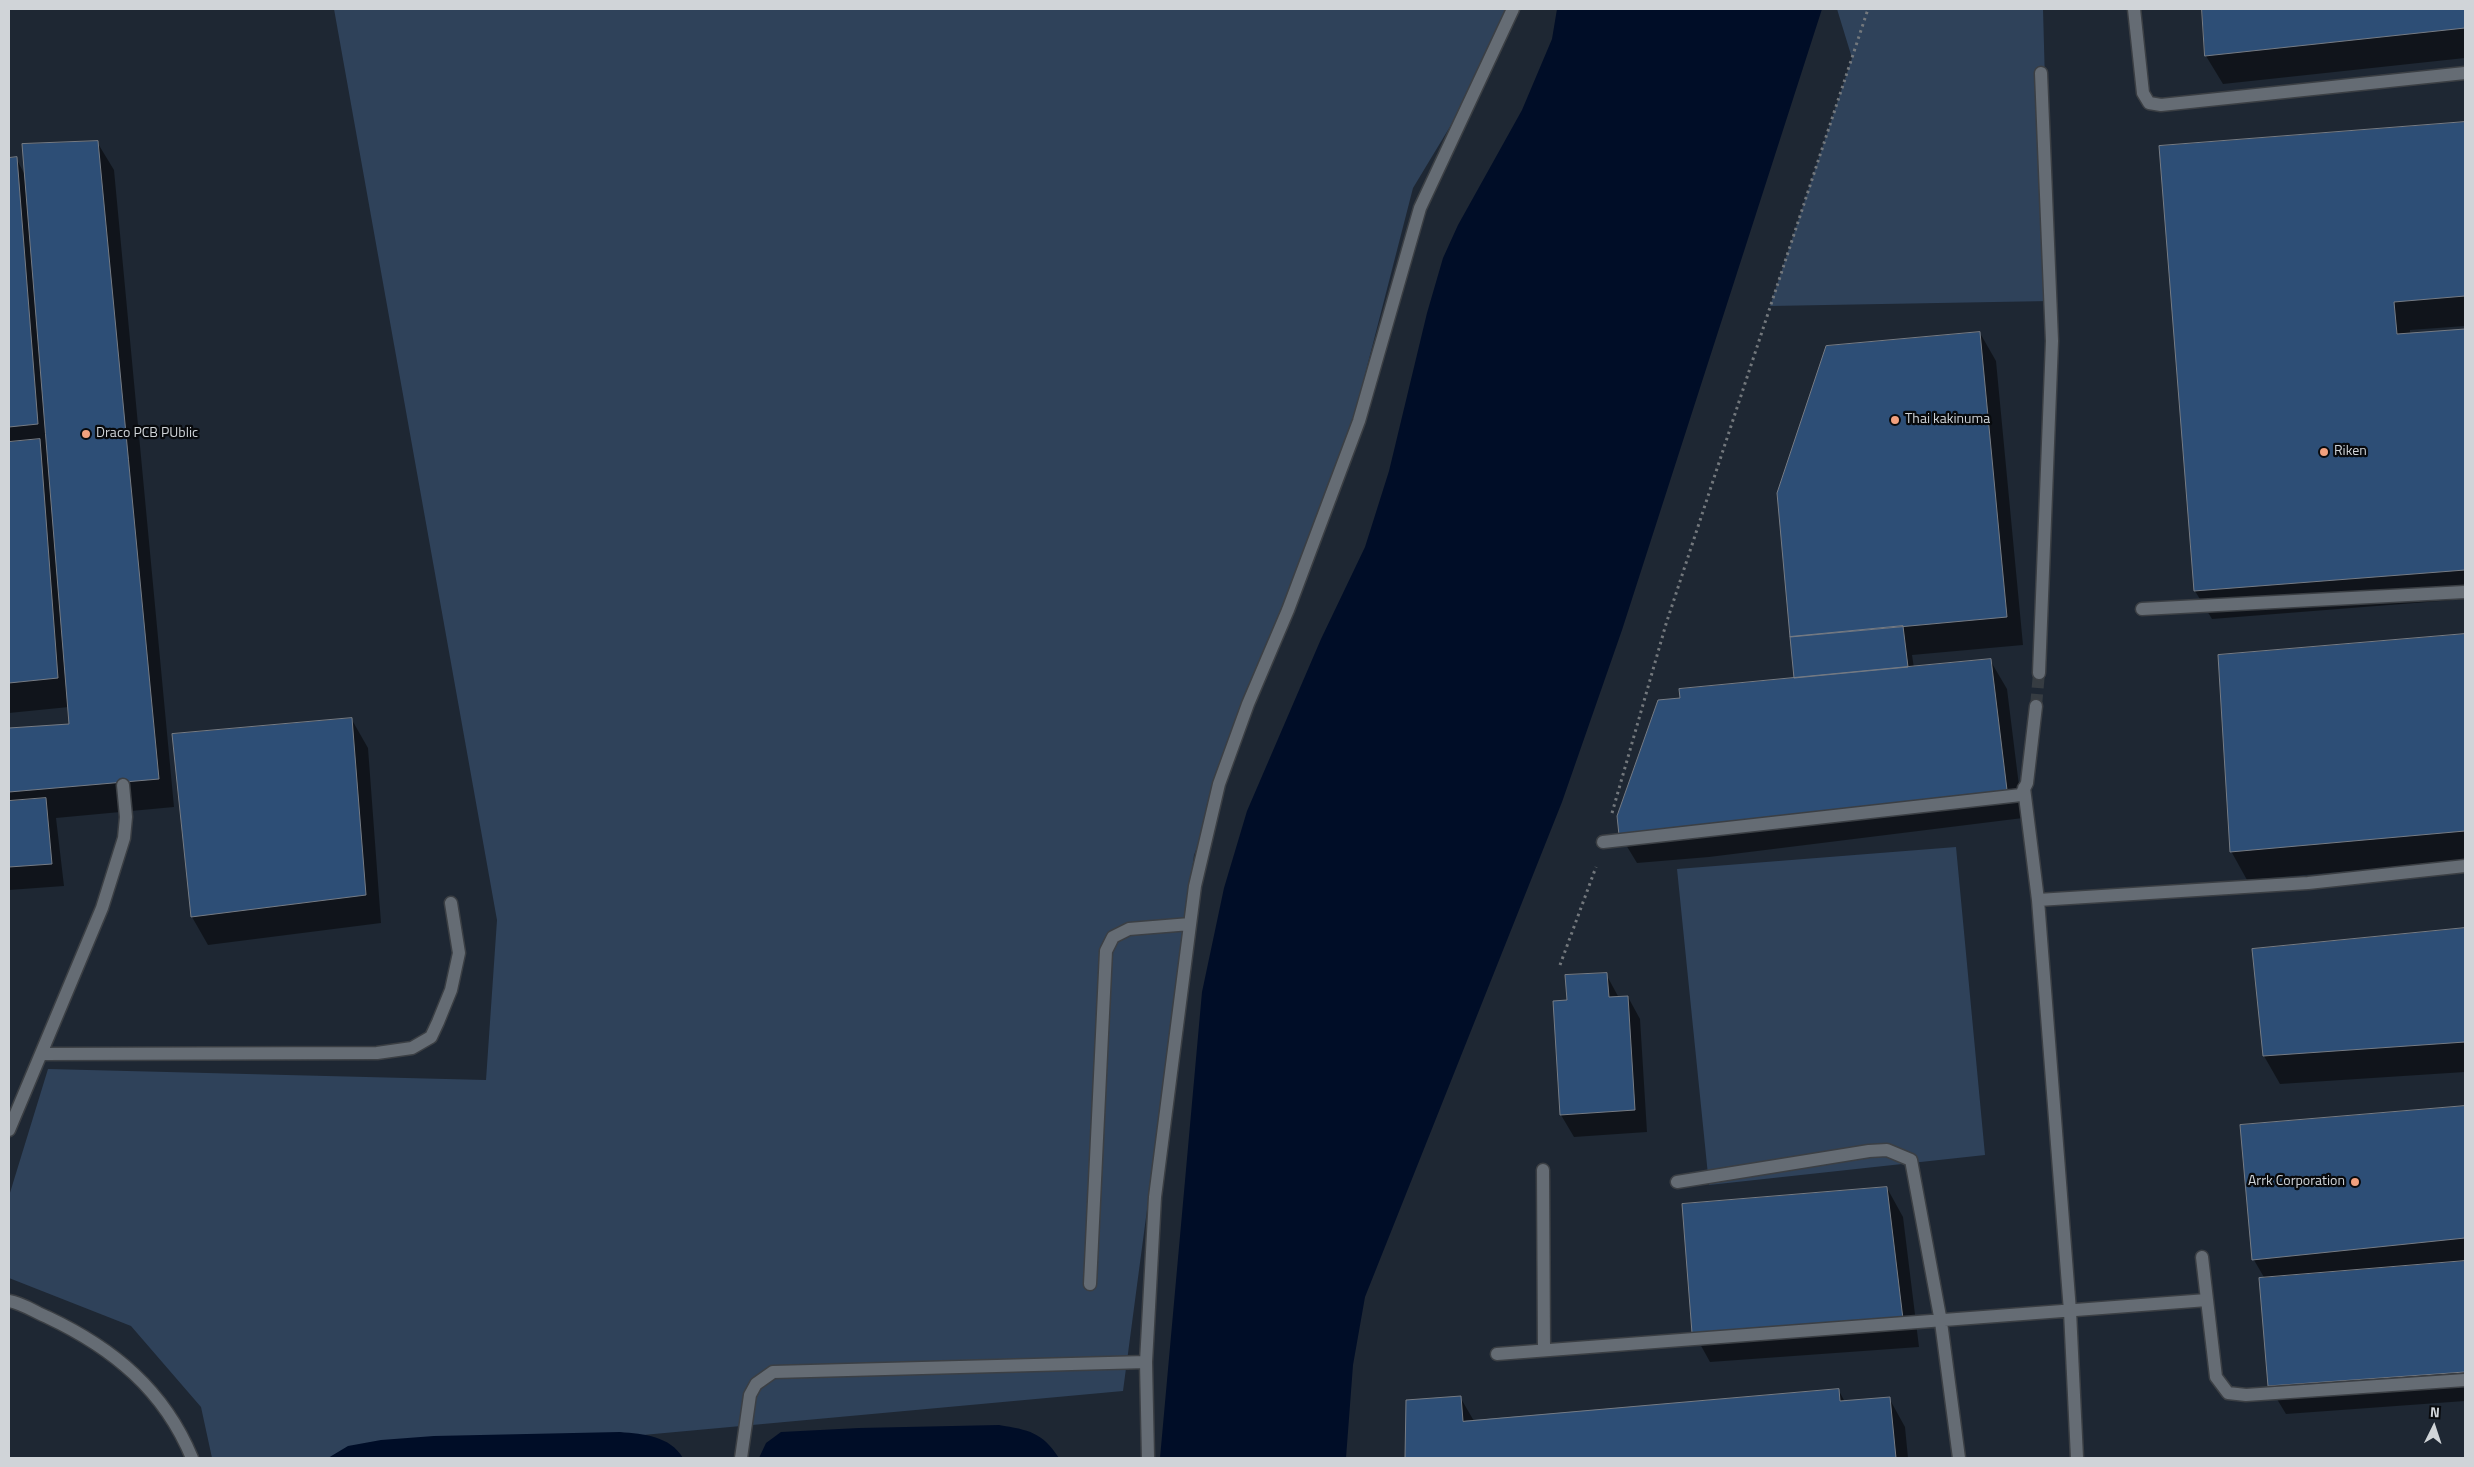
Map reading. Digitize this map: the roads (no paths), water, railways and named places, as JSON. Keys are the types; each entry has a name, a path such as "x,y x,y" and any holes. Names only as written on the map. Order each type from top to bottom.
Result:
{"street":[{"path":"1148,1458 1146,1362 1155,1197 1190,924 1204,839 1219,784 1248,704 1288,610 1359,421 1420,208 1513,9"},
{"path":"2134,9 2142,93 2149,103 2161,105 2465,74"},
{"path":"2039,673 2052,342 2041,74"},
{"path":"2142,610 2465,592"},
{"path":"1603,842 2021,795 2024,788 2036,706"},
{"path":"9,1130 102,908 124,838 126,817 123,784"},
{"path":"2024,788 2038,900 2070,1311 2078,1458"},
{"path":"2038,900 2308,884 2465,866"},
{"path":"41,1054 377,1053 412,1048 430,1037 451,990 459,953 451,903"},
{"path":"1090,1284 1106,951 1112,937 1129,929 1190,924"},
{"path":"1677,1182 1869,1151 1887,1150 1911,1160 1941,1322 1959,1458"},
{"path":"1543,1170 1544,1350"},
{"path":"2202,1257 2216,1377 2228,1393 2246,1395 2465,1380"},
{"path":"1497,1354 1941,1322 2207,1300"},
{"path":"9,1301 72,1328 112,1353 149,1387 181,1432 192,1458"},
{"path":"741,1458 750,1395 756,1384 773,1372 1146,1362"}],"tunnel":[{"path":"2036,706 2039,673"}],"place":[{"name":"Thai kakinuma","path":"1895,420"},
{"name":"Draco PCB PUblic","path":"86,434"},
{"name":"Riken","path":"2324,452"},
{"name":"Arrk Corporation","path":"2355,1182"}]}
